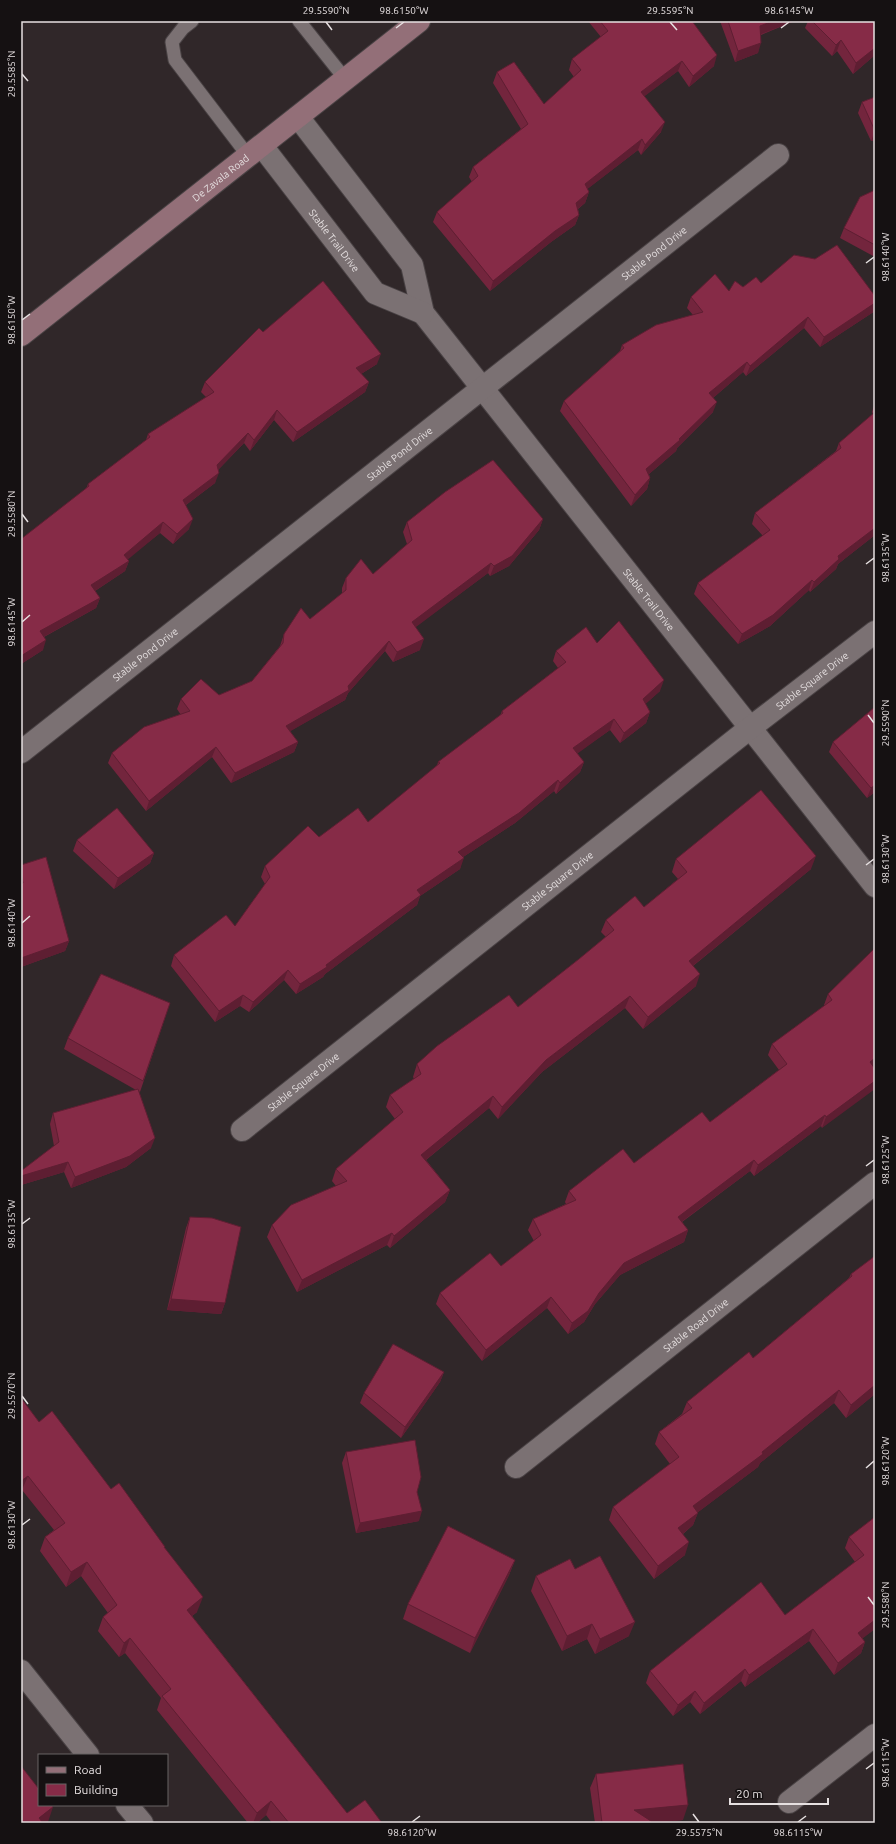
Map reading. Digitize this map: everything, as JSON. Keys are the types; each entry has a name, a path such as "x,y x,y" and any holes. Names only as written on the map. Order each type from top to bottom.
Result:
{"main road":[{"name":"De Zavala Road","path":"21,335 419,21"}],"street":[{"name":"Stable Trail Drive","path":"298,117 412,265 423,313 875,886"},
{"name":"Stable Trail Drive","path":"255,151 375,293 423,313"},
{"name":"Stable Pond Drive","path":"21,752 778,155"},
{"name":"Stable Square Drive","path":"242,1130 750,728 875,632"},
{"name":"Stable Road Drive","path":"516,1467 875,1183"},
{"path":"21,1671 87,1754"},
{"path":"789,1802 875,1735"},
{"path":"128,1806 142,1823"}],"lane":[{"path":"192,21 183,28 172,42 175,60 255,151"},
{"path":"299,21 346,80"}],"building":[{"path":"600,21 692,21 717,55 693,76 682,61 641,92 665,122 645,145 642,139 585,184 589,192 576,203 579,215 555,231 493,281 437,212 478,176 473,167 528,124 497,72 514,62 544,104 581,70 572,59 608,31"},
{"path":"728,21 773,21 760,26 761,43 738,51"},
{"path":"812,21 875,21 875,48 856,63 841,40 836,45"},
{"path":"875,97 875,131 862,102"},
{"path":"875,188 875,245 844,228 860,197 873,191"},
{"path":"837,245 875,296 875,303 824,337 808,317 750,366 747,362 709,393 717,402 679,439 680,440 646,469 650,478 635,495 564,401 624,348 622,345 656,325 703,312 691,297 715,274 729,291 735,281 743,287 756,277 761,283 794,255 815,259"},
{"path":"323,281 381,354 356,368 369,382 297,432 277,410 254,440 248,433 217,465 219,473 183,500 193,519 177,534 163,522 124,555 129,561 91,585 100,598 40,631 46,640 21,656 21,539 89,486 88,484 150,437 148,434 214,392 205,382 259,328 263,332"},
{"path":"875,412 875,528 838,556 839,559 814,582 812,580 773,615 742,634 698,583 770,530 755,513 841,448 839,443"},
{"path":"493,460 543,519 512,556 494,566 491,563 412,622 424,639 397,652 389,641 348,686 349,690 286,726 298,742 235,773 216,747 149,801 112,753 144,727 190,711 181,699 201,679 219,695 252,681 283,643 284,634 301,608 310,619 346,590 346,578 361,559 373,574 412,540 407,522 445,492"},
{"path":"619,621 664,680 643,699 650,712 624,733 614,719 573,748 584,762 560,783 558,780 519,813 458,852 464,858 417,890 421,895 326,965 327,967 300,984 288,970 253,1002 243,995 219,1011 174,955 226,915 235,926 270,877 265,866 308,826 319,837 358,808 368,822 440,763 438,762 503,713 502,711 566,662 556,651 586,627 597,643"},
{"path":"875,707 875,785 871,788 833,742"},
{"path":"761,790 816,856 689,961 700,974 648,1017 630,996 546,1060 502,1107 493,1096 421,1155 450,1190 394,1236 392,1233 302,1280 272,1225 291,1205 347,1181 336,1169 403,1112 390,1095 421,1074 417,1064 437,1046 509,995 518,1007 579,959 614,930 606,920 635,896 644,907 687,872 676,859"},
{"path":"117,808 154,853 118,878 77,840"},
{"path":"46,857 69,941 21,958 21,884 23,883 21,865"},
{"path":"875,948 875,1058 870,1062 875,1069 875,1081 826,1117 825,1115 758,1165 754,1160 678,1217 688,1230 624,1263 599,1293 588,1311 572,1323 551,1297 486,1350 440,1293 490,1253 501,1266 541,1235 533,1219 576,1200 569,1191 623,1149 634,1163 702,1112 710,1122 787,1064 772,1044 832,1000 828,994"},
{"path":"101,974 170,1003 143,1081 68,1038"},
{"path":"138,1089 155,1138 130,1156 75,1177 68,1162 21,1176 21,1171 59,1142 53,1113"},
{"path":"190,1217 212,1218 241,1227 225,1303 171,1299"},
{"path":"875,1256 875,1385 851,1405 839,1390 762,1452 763,1454 693,1506 698,1513 678,1528 689,1542 658,1566 613,1507 679,1457 659,1432 692,1408 687,1402 749,1352 753,1358 852,1276 851,1274"},
{"path":"393,1344 444,1372 405,1427 364,1393"},
{"path":"21,1398 39,1422 52,1411 111,1489 119,1483 164,1547 203,1597 187,1610 347,1813 365,1800 382,1823 289,1823 271,1801 257,1813 162,1696 171,1689 130,1638 124,1643 103,1617 117,1605 87,1562 71,1572 45,1537 65,1523 28,1476 21,1481"},
{"path":"415,1440 421,1477 417,1492 422,1511 360,1523 346,1452"},
{"path":"875,1517 875,1620 858,1633 865,1642 838,1663 813,1629 749,1675 745,1669 704,1703 695,1691 678,1705 650,1671 761,1582 785,1615 864,1555 849,1537"},
{"path":"448,1526 515,1560 475,1638 408,1604"},
{"path":"600,1556 635,1622 600,1639 592,1624 567,1636 536,1576 570,1559 575,1569"},
{"path":"683,1764 688,1805 634,1810 654,1823 602,1823 596,1774"},
{"path":"21,1766 38,1788 38,1806 53,1807 39,1818 43,1823 21,1823"}]}
